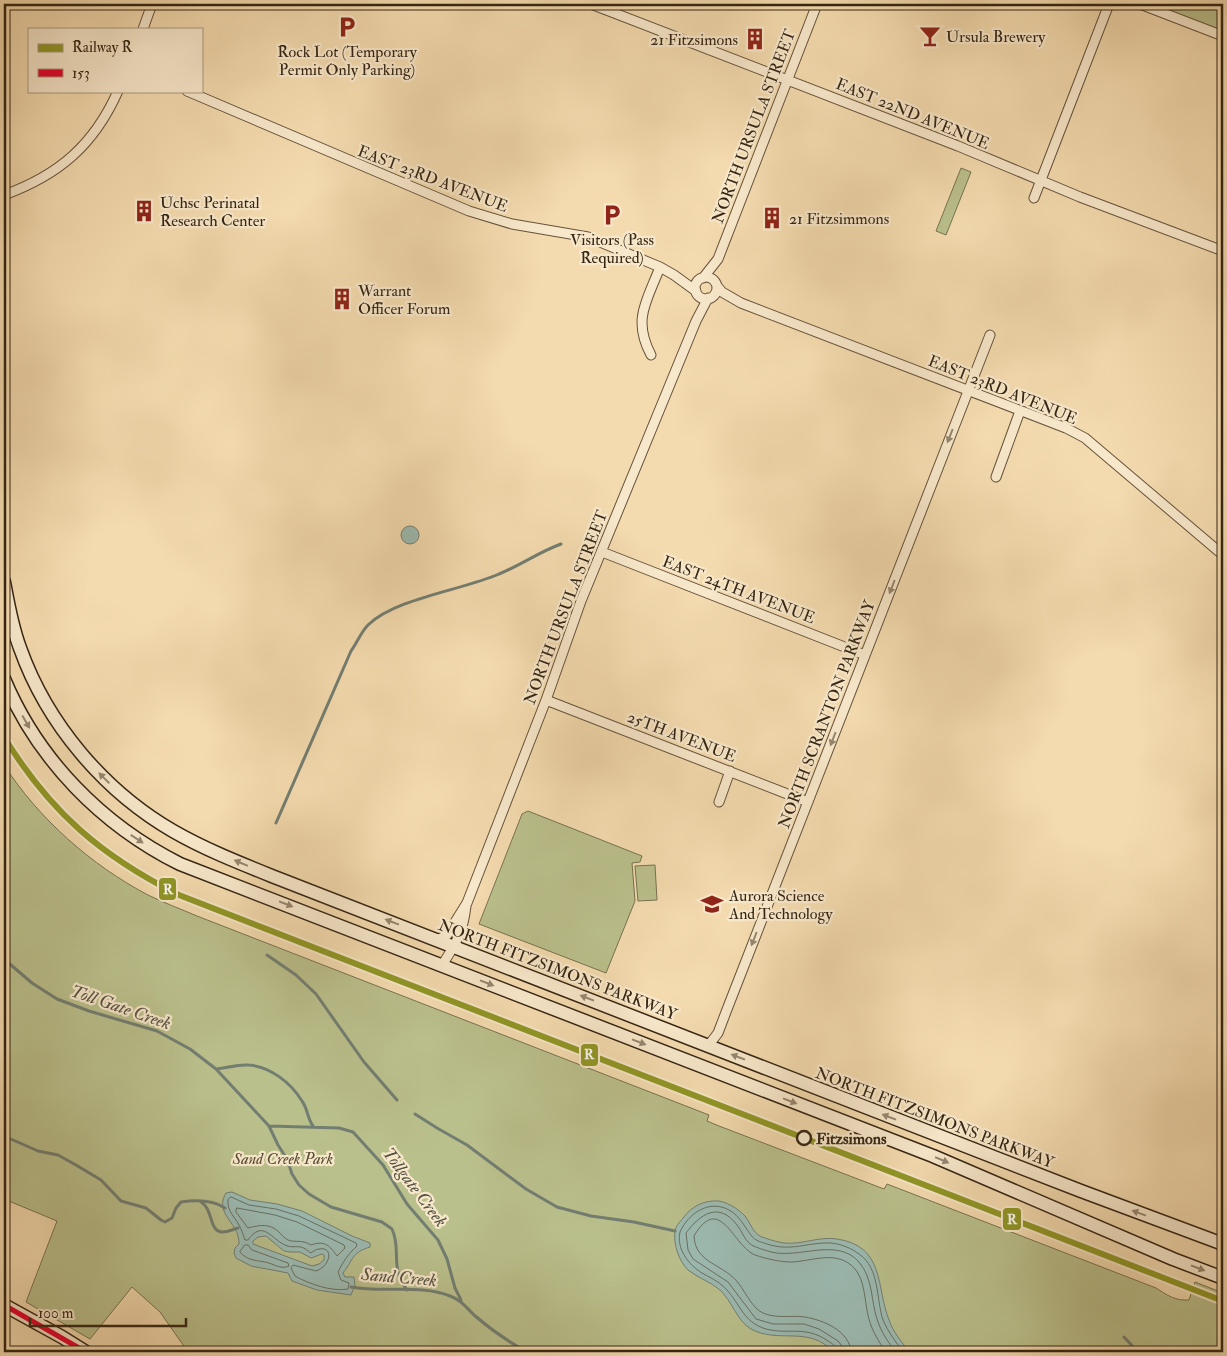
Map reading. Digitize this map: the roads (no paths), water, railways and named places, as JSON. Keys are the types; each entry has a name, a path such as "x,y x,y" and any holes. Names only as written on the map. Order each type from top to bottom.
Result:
{"main road":[{"name":"NORTH FITZSIMONS PARKWAY","path":"4,582 10,615 20,649 34,682 51,712 69,738 116,790 172,831 215,852 438,940 1081,1192 1223,1244"},
{"path":"4,679 24,718 47,754 98,810 120,828 167,857 204,874 933,1156 1173,1259 1223,1278"},
{"path":"4,1305 86,1352"}],"street":[{"path":"143,28 152,4"},
{"name":"EAST 22ND AVENUE","path":"591,4 1223,251"},
{"name":"NORTH URSULA STREET","path":"716,284 718,259 817,4"},
{"path":"1034,198 1109,4"},
{"path":"1140,4 1223,36"},
{"path":"4,195 46,176 66,162 98,128 117,92"},
{"name":"EAST 23RD AVENUE","path":"189,92 397,182 469,211 502,222 525,227 588,236 660,267 697,292"},
{"name":"NORTH URSULA STREET","path":"702,278 718,259"},
{"path":"651,355 642,333 641,318 660,267"},
{"name":"EAST 23RD AVENUE","path":"674,275 702,278"},
{"path":"702,278 710,278 716,284 716,293 709,298 701,297 697,292 697,283 702,278"},
{"name":"EAST 23RD AVENUE","path":"716,284 722,292 741,303 1066,428 1085,438 1221,550"},
{"name":"NORTH URSULA STREET","path":"696,321 697,292"},
{"name":"NORTH URSULA STREET","path":"438,940 450,931 466,904 546,700 582,601 696,321 709,298"},
{"name":"EAST 23RD AVENUE","path":"709,298 741,303"},
{"name":"NORTH SCRANTON PARKWAY","path":"708,1046 718,1033 990,335"},
{"path":"996,477 1020,411"},
{"name":"EAST 24TH AVENUE","path":"602,552 865,655"},
{"name":"25TH AVENUE","path":"546,700 808,802"},
{"path":"719,802 730,771"},
{"name":"NORTH URSULA STREET","path":"442,965 455,946 464,925 466,904"}],"water":[{"path":"410,526 416,529 419,535 416,541 410,544 404,541 401,535 404,529"},
{"path":"232,1192 250,1200 277,1204 302,1211 370,1243 370,1247 356,1254 343,1273 345,1277 354,1277 355,1285 351,1295 317,1290 292,1281 288,1273 251,1266 236,1258 234,1253 235,1248 239,1244 239,1238 223,1208 226,1193","holes":["266,1236 284,1251 300,1252 311,1258 322,1254 324,1255 324,1260 312,1266 253,1244 253,1241 258,1237"]},
{"path":"719,1201 730,1205 745,1216 755,1232 761,1237 784,1243 830,1238 852,1243 864,1250 876,1270 891,1324 909,1352 833,1352 824,1344 814,1339 772,1335 751,1329 738,1316 720,1290 688,1270 677,1252 675,1229 678,1224 694,1207 703,1203"}],"waterway":[{"path":"276,823 351,651 368,625 395,608 412,601 484,580 561,544"},
{"path":"267,955 296,975 316,994 364,1062 397,1100"},
{"name":"Toll Gate Creek","path":"4,959 32,983 57,999 89,1011 157,1031 190,1049 216,1069 269,1126 299,1185 309,1194 331,1207 382,1222 392,1229 396,1244 398,1273 407,1290"},
{"name":"Tollgate Creek","path":"216,1069 248,1065 272,1072 286,1082 297,1094 304,1104 313,1126"},
{"path":"415,1114 467,1145 526,1189 557,1207 591,1216 634,1222 675,1231"},
{"name":"Tollgate Creek","path":"269,1126 339,1128 353,1132 383,1165 407,1204 438,1240 447,1259 455,1288 461,1300"},
{"name":"Sand Creek","path":"4,1136 38,1151 58,1155 101,1180 121,1201 146,1208 165,1222 172,1218 181,1202 204,1201 215,1203 225,1208"},
{"name":"Sand Creek","path":"201,1202 208,1209 214,1227 217,1230 225,1232 238,1228"},
{"name":"Sand Creek","path":"351,1287 363,1289 427,1290 450,1296 493,1330 527,1352"},
{"path":"1124,1337 1138,1352"}],"rail line":[{"name":"R","path":"4,737 40,788 59,810 101,848 151,880 179,895 1223,1301"}],"place":[{"name":"Rock Lot (Temporary Permit Only Parking)","path":"347,27"},
{"name":"Ursula Brewery","path":"930,36"},
{"name":"21 Fitzsimons","path":"755,39"},
{"name":"Uchsc Perinatal Research Center","path":"144,211"},
{"name":"Visitors (Pass Required)","path":"612,215"},
{"name":"21 Fitzsimmons","path":"772,218"},
{"name":"Warrant Officer Forum","path":"342,299"},
{"name":"Aurora Science And Technology","path":"712,904"},
{"name":"Fitzsimons","path":"804,1138"}],"park label":[{"name":"Sand Creek Park","path":"283,1158"}]}
